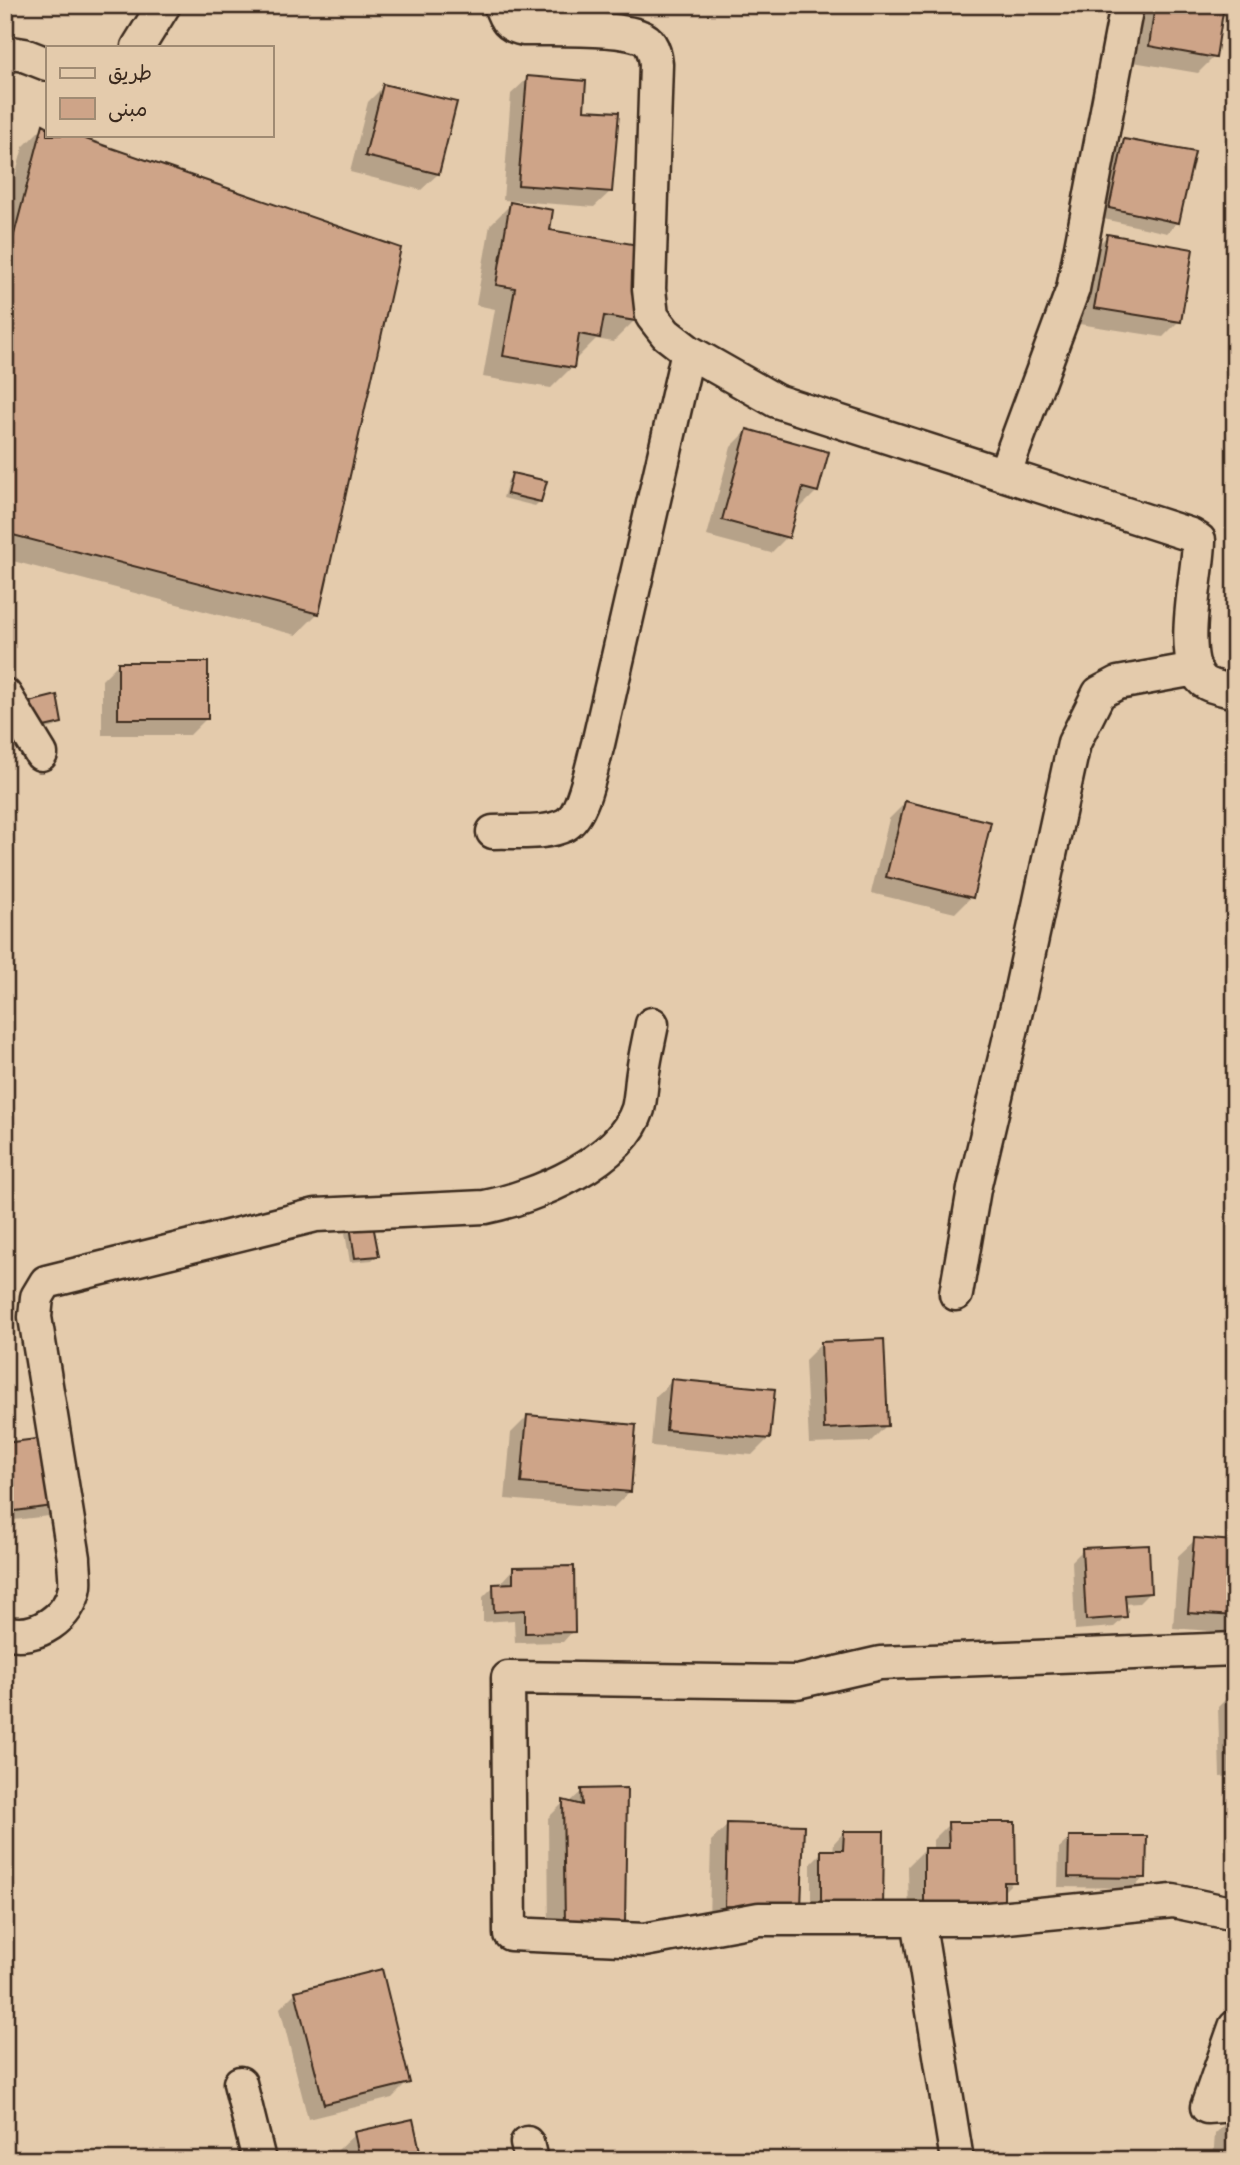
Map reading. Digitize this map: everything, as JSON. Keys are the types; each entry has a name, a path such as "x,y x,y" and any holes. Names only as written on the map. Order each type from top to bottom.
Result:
{"street":[{"path":"139,46 164,5"},
{"path":"500,5 504,18 511,27 621,33 642,37 654,53 656,64 649,289 652,316 666,334 688,351 776,401 1191,535 1199,540 1189,632 1195,669 1204,682 1235,692"},
{"path":"1004,475 1073,289 1128,5"},
{"path":"5,52 24,55 46,64"},
{"path":"493,832 558,827 572,820 579,805 598,744 688,351"},
{"path":"956,1294 974,1189 1023,981 1074,743 1099,693 1118,683 1195,669"},
{"path":"5,695 41,754"},
{"path":"5,1632 13,1634 36,1631 55,1621 68,1606 75,1586 74,1558 35,1317 37,1297 46,1282 316,1215 485,1207 511,1202 550,1188 590,1164 628,1130 638,1108 652,1024"},
{"path":"1235,1650 880,1663 797,1682 508,1678 510,1934 644,1940 759,1919 987,1919 1173,1901 1235,1914"},
{"path":"918,1919 957,2160"},
{"path":"1235,2027 1207,2107 1235,2105"},
{"path":"240,2083 260,2160"}],"building":[{"path":"607,5 635,5 635,9 607,8"},
{"path":"1155,5 1224,5 1216,58 1149,46"},
{"path":"527,76 586,81 584,110 619,112 612,192 518,185"},
{"path":"383,84 457,102 439,174 365,156"},
{"path":"43,124 46,126 46,136 77,136 401,248 319,614 5,533 5,269"},
{"path":"1124,139 1195,152 1179,223 1109,208"},
{"path":"510,202 553,210 550,230 650,247 636,321 604,316 600,338 579,334 574,368 503,356 515,288 496,285"},
{"path":"1107,234 1193,249 1181,322 1094,308"},
{"path":"747,429 829,452 818,492 803,488 789,538 722,520"},
{"path":"512,473 547,481 541,502 507,494"},
{"path":"118,662 208,662 208,719 118,719"},
{"path":"57,695 62,723 35,729 29,702"},
{"path":"905,801 991,822 973,898 886,877"},
{"path":"373,1225 379,1256 355,1258 350,1226"},
{"path":"884,1339 888,1426 824,1429 821,1342"},
{"path":"671,1379 775,1389 770,1439 666,1430"},
{"path":"527,1415 636,1425 631,1492 521,1483"},
{"path":"52,1437 61,1505 7,1512 5,1443"},
{"path":"1194,1538 1235,1541 1235,1616 1188,1613"},
{"path":"1149,1545 1151,1593 1125,1595 1127,1617 1086,1620 1082,1548"},
{"path":"574,1566 575,1632 525,1633 525,1610 494,1612 493,1584 513,1583 513,1567"},
{"path":"1235,1694 1235,1767 1231,1767 1228,1695"},
{"path":"627,1788 625,1923 565,1923 563,1800 582,1805 581,1789"},
{"path":"948,1822 1015,1822 1016,1882 1004,1882 1004,1907 924,1907 924,1848 949,1848"},
{"path":"727,1823 804,1825 801,1908 725,1906"},
{"path":"844,1831 884,1831 883,1911 821,1910 821,1850 843,1850"},
{"path":"1069,1836 1147,1836 1146,1878 1068,1877"},
{"path":"382,1969 410,2083 324,2104 295,1991"},
{"path":"1230,2116 1235,2116 1235,2160 1228,2160"},
{"path":"413,2119 422,2160 360,2160 354,2132"}]}
